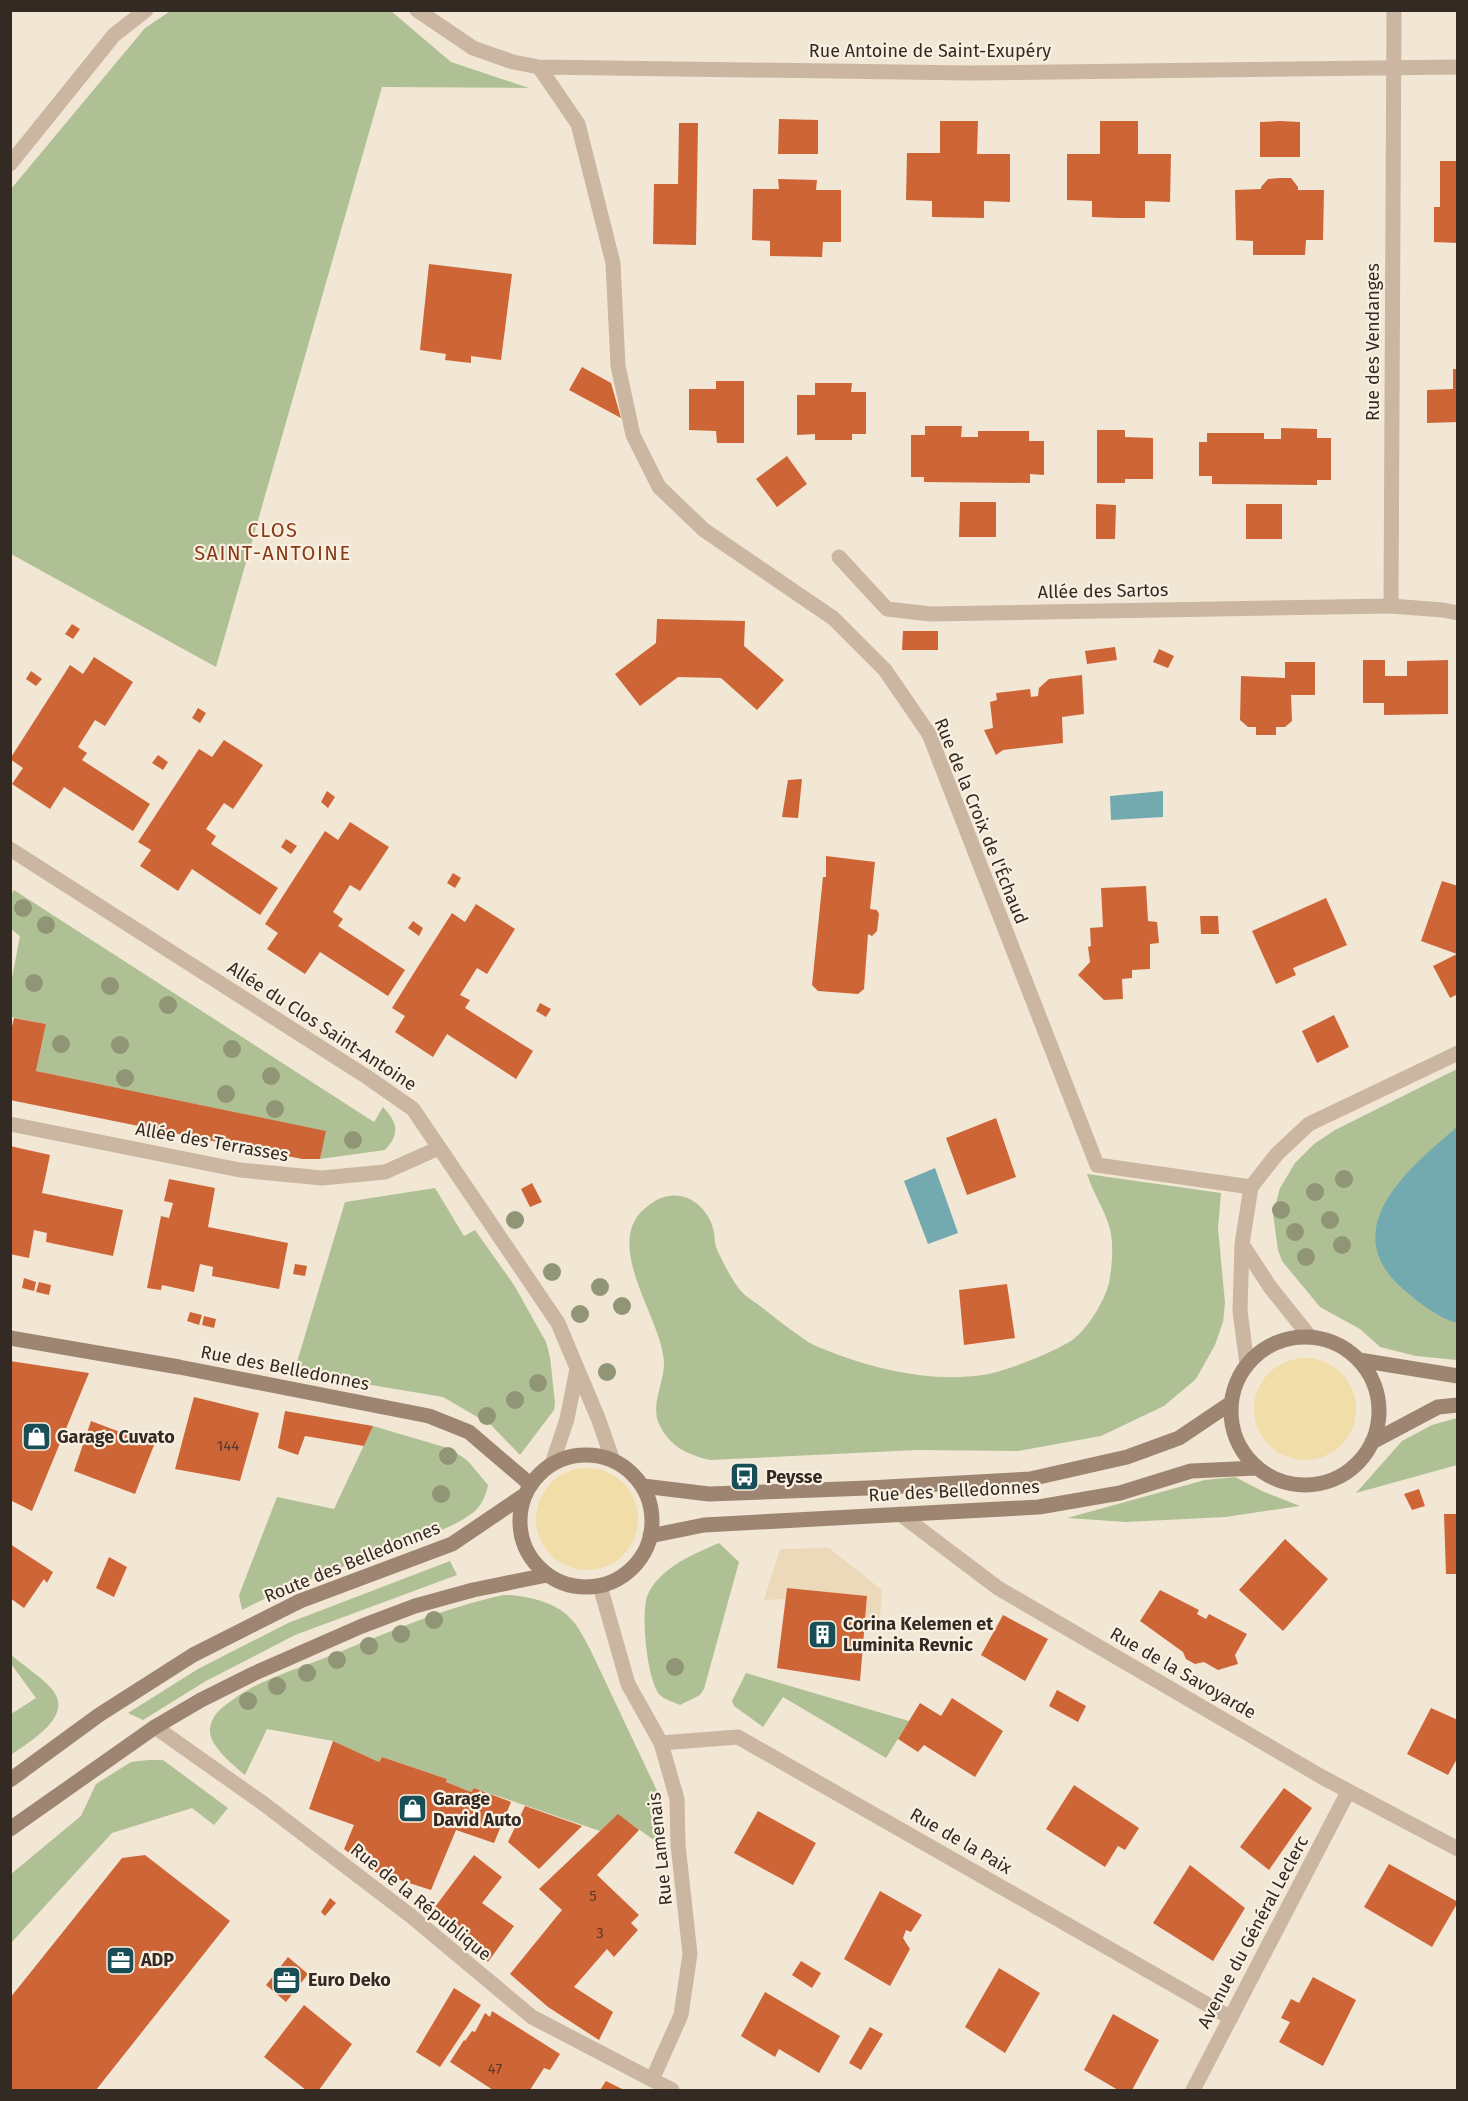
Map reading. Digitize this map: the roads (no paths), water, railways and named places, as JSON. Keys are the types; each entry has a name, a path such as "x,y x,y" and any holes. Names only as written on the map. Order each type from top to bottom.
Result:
{"main road":[{"path":"1310,1337 1336,1344 1359,1360 1372,1378 1378,1399 1379,1421 1372,1442 1360,1461 1342,1476 1321,1484 1298,1486 1276,1480 1257,1468 1245,1456 1231,1424 1231,1403 1236,1382 1247,1364 1265,1349 1286,1339 1310,1337"},
{"name":"Rue des Belledonnes","path":"10,1338 179,1367 429,1416 469,1432 528,1489"},
{"path":"1359,1360 1458,1376"},
{"name":"Rue des Belledonnes","path":"643,1486 709,1494 1030,1479 1127,1456 1179,1438 1231,1403"},
{"path":"1372,1442 1438,1407 1458,1405"},
{"path":"593,1456 613,1461 630,1472 643,1486 651,1514 650,1536 644,1554 632,1568 617,1579 600,1586 581,1587 563,1584 547,1575 531,1558 522,1538 520,1516 528,1489 552,1464 572,1457 593,1456"},
{"name":"Rue des Belledonnes","path":"650,1536 704,1525 1039,1507 1120,1493 1191,1471 1257,1468"},
{"name":"Route des Belledonnes","path":"10,1780 99,1715 193,1655 300,1601 452,1544 528,1489"},
{"path":"10,1829 155,1727 252,1674 414,1606 473,1590 547,1575"}],"street":[{"path":"10,164 114,35 146,10"},
{"name":"Rue Antoine de Saint-Exupéry","path":"417,10 473,48 513,62 539,67 969,73 1458,67"},
{"name":"Rue des Vendanges","path":"1391,606 1394,10"},
{"name":"Rue de la Croix de l'Échaud","path":"539,67 578,124 613,263 618,366 633,435 659,487 704,530 833,618 885,670 928,734 1097,1165 1251,1187"},
{"name":"Allée des Sartos","path":"839,557 887,609 931,614 1391,606"},
{"path":"1391,606 1458,613"},
{"name":"Allée du Clos Saint-Antoine","path":"10,849 367,1077 413,1109 558,1323 613,1461"},
{"path":"1247,1364 1240,1311 1242,1244 1251,1187 1277,1154 1309,1124 1458,1053"},
{"name":"Allée des Terrasses","path":"10,1124 240,1170 322,1179 385,1172 439,1148"},
{"path":"1242,1244 1270,1287 1310,1337"},
{"path":"552,1464 567,1419 577,1369"},
{"name":"Rue de la Savoyarde","path":"900,1514 998,1588 1348,1792 1458,1849"},
{"name":"Rue Lamenais","path":"600,1586 628,1684 661,1743 677,1799 678,1845 690,1954 681,2015 652,2080"},
{"name":"Rue de la République","path":"155,1727 264,1803 411,1916 532,2017 672,2091"},
{"name":"Rue de la Paix","path":"661,1743 738,1737 1231,2018"},
{"name":"Avenue du Général Leclerc","path":"1193,2091 1348,1792"}],"water":[{"path":"1163,791 1163,817 1111,820 1110,796"},
{"path":"1457,1127 1457,1323 1428,1309 1403,1289 1384,1266 1376,1244 1377,1222 1386,1200 1419,1161"},
{"path":"935,1168 958,1233 928,1244 904,1181"}],"place":[{"name":"Garage Cuvato","path":"36,1437"},
{"name":"Peysse","path":"745,1477"},
{"name":"Corina Kelemen et Luminita Revnic","path":"822,1634"},
{"name":"Garage David Auto","path":"412,1809"},
{"name":"ADP","path":"120,1960"},
{"name":"Euro Deko","path":"287,1980"}],"district":[{"name":"CLOS SAINT-ANTOINE","path":"273,542"}]}
